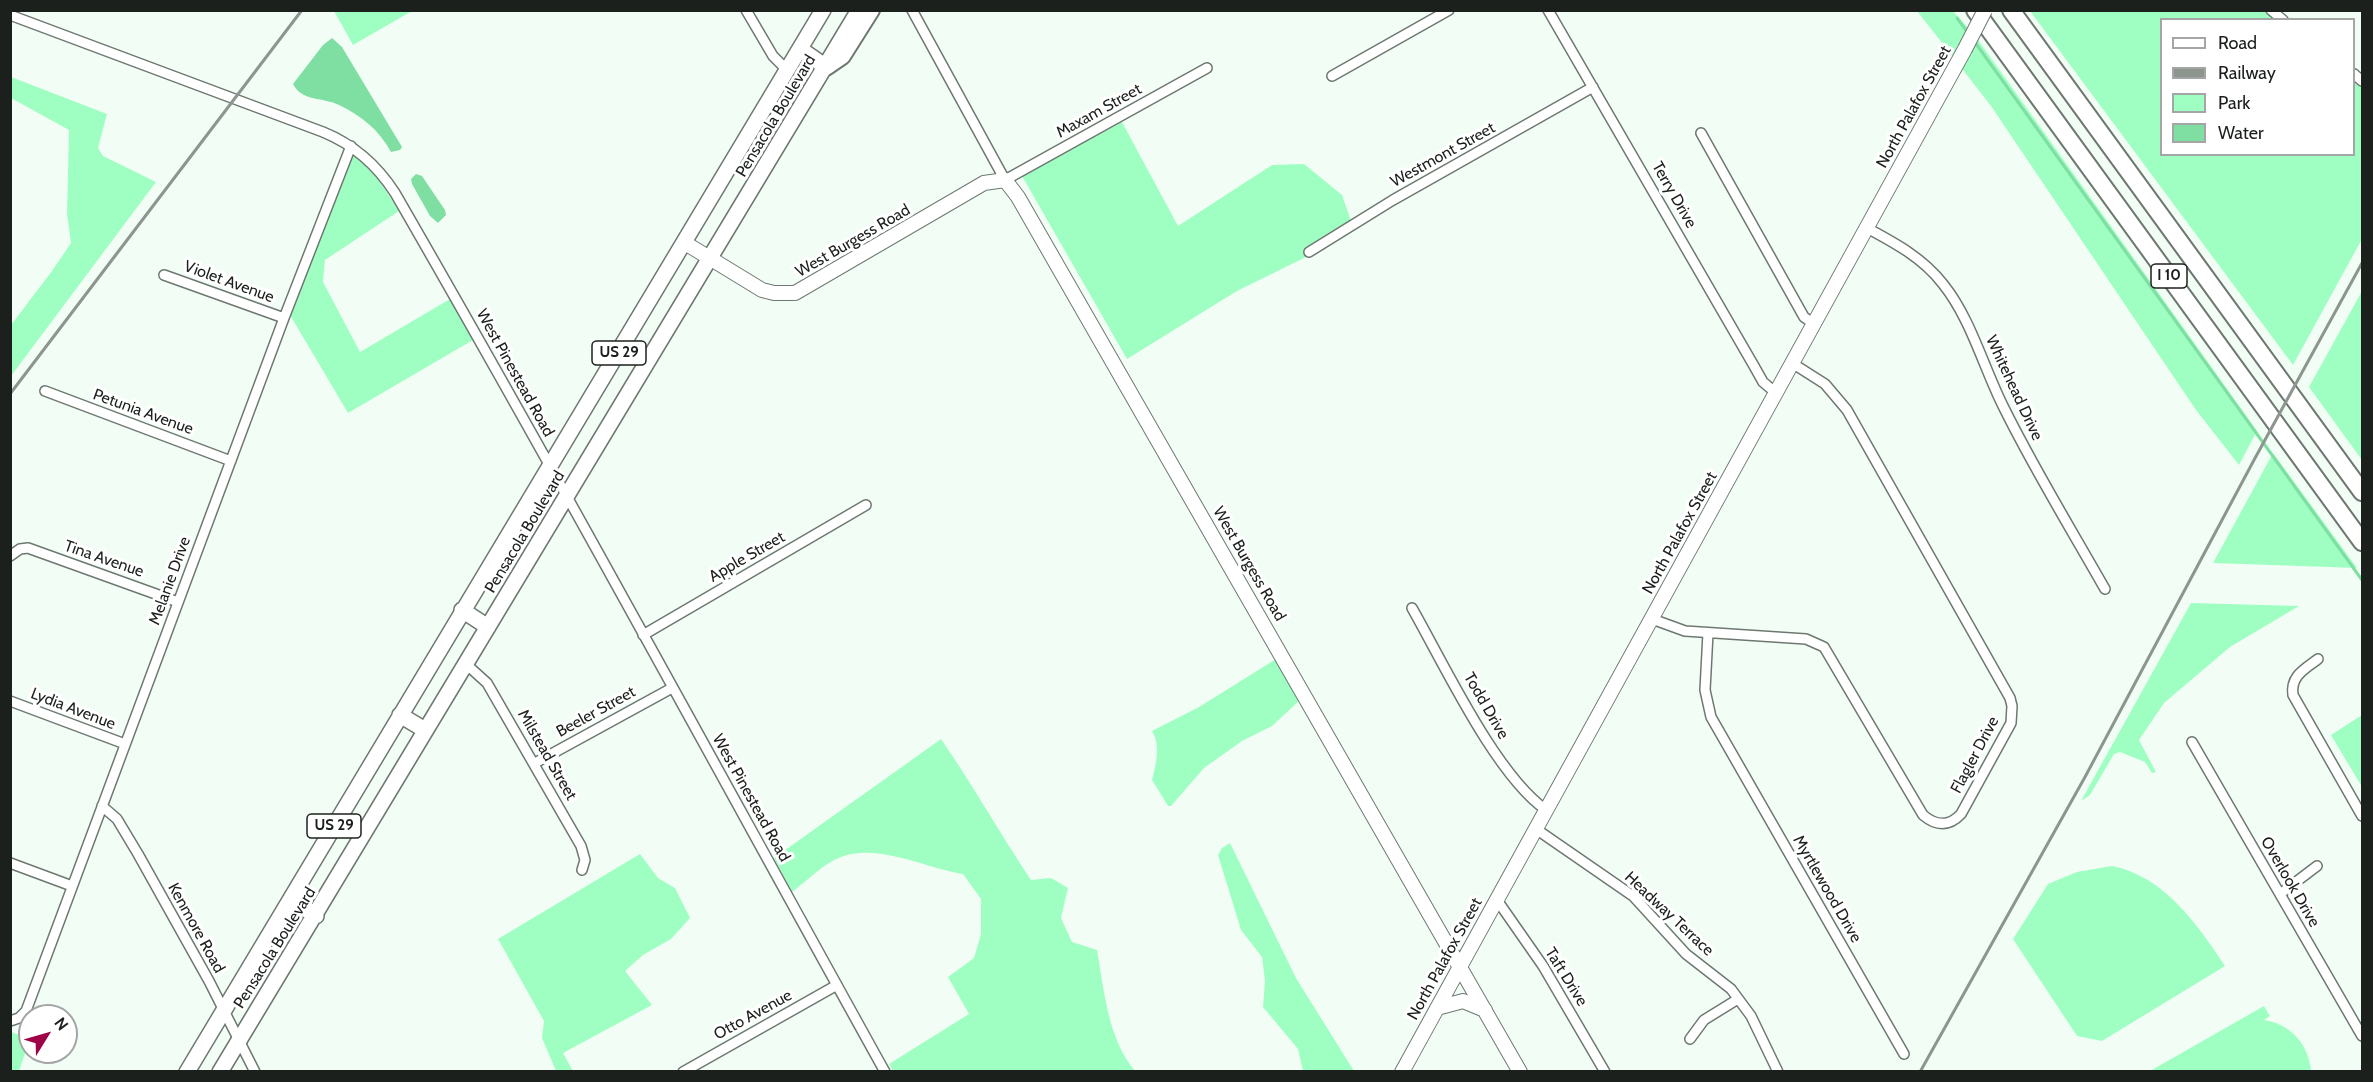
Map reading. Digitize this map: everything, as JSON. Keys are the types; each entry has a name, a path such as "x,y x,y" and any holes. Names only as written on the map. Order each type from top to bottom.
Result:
{"highway":[{"path":"823,64 842,56 871,10"},
{"name":"I 10","path":"1975,10 2362,542"},
{"name":"I 10","path":"2011,10 2362,492"}],"main road":[{"name":"Pensacola Boulevard","path":"187,1071 823,10"},
{"path":"800,49 823,64 850,10"},
{"name":"Pensacola Boulevard","path":"220,1071 316,916 425,730 711,259 784,136 823,64 860,10"},
{"name":"North Palafox Street","path":"1402,1071 1986,10"},
{"name":"West Burgess Road","path":"685,243 762,290 774,293 795,292 984,183 1005,180 1018,197 1520,1071"},
{"path":"462,610 488,627"},
{"path":"400,715 425,730"},
{"path":"291,899 316,916"},
{"path":"1437,1008 1463,1001 1485,1010"}],"street":[{"path":"746,10 773,56 788,71"},
{"name":"West Burgess Road","path":"912,10 1005,180"},
{"path":"1332,76 1449,10"},
{"name":"Terry Drive","path":"1548,10 1754,366 1764,382 1776,393"},
{"name":"West Pinestead Road","path":"10,15 323,132 351,146 379,170 395,193 568,496 885,1071"},
{"name":"Maxam Street","path":"1005,180 1207,68"},
{"name":"Westmont Street","path":"1309,252 1393,200 1593,87"},
{"path":"1701,133 1804,317 1814,324"},
{"name":"Melanie Drive","path":"12,1021 26,1011 284,318 343,161 351,146"},
{"name":"Whitehead Drive","path":"1867,228 1912,254 1935,275 1954,298 2010,419 2105,589"},
{"name":"Violet Avenue","path":"164,274 284,318"},
{"name":"Flagler Drive","path":"1652,619 1685,631 1806,639 1824,647 1923,815 1935,823 1950,823 1961,814 2011,723 2010,698 1847,410 1825,384 1792,363"},
{"name":"Petunia Avenue","path":"45,391 231,461"},
{"name":"Apple Street","path":"643,635 866,505"},
{"name":"Tina Avenue","path":"10,556 20,549 28,548 178,602"},
{"name":"Todd Drive","path":"1412,608 1492,747 1526,792 1546,810"},
{"name":"Myrtlewood Drive","path":"1708,633 1706,697 1711,717 1904,1054"},
{"path":"2318,659 2296,676 2291,687 2293,695 2362,816"},
{"name":"Milstead Street","path":"466,664 487,682 535,763 580,846 585,860 582,870"},
{"name":"Beeler Street","path":"535,763 672,688"},
{"name":"Lydia Avenue","path":"10,701 124,744"},
{"name":"Overlook Drive","path":"2192,742 2362,1036"},
{"name":"Kenmore Road","path":"102,806 117,819 138,854 255,1071"},
{"name":"Headway Terrace","path":"1536,829 1633,896 1686,954 1731,989 1751,1016 1778,1071"},
{"path":"10,863 72,886"},
{"path":"2280,894 2317,866"},
{"name":"Taft Drive","path":"1497,900 1543,966 1605,1071"},
{"name":"Otto Avenue","path":"683,1071 837,986"},
{"path":"1690,1039 1704,1020 1738,999"}],"green space":[{"path":"2262,10 2273,18 2160,18 2160,156 2355,156 2355,82 2362,87 2362,239 2293,365 2030,11"},
{"path":"334,11 412,11 353,45"},
{"path":"1917,11 1953,11 1970,30 1954,58"},
{"path":"1976,37 2257,431 2239,465 2196,410 1991,106 1960,66"},
{"path":"11,77 107,114 98,148 103,156 156,182 11,376 11,325 71,243 67,214 69,130 11,98"},
{"path":"1122,122 1178,226 1272,165 1304,164 1342,195 1351,221 1303,251 1306,257 1237,291 1127,359 1022,176"},
{"path":"352,153 375,174 399,211 325,260 323,282 360,352 450,299 473,340 348,413 290,315"},
{"path":"2362,291 2362,460 2309,387"},
{"path":"2273,453 2357,568 2213,563"},
{"path":"2191,603 2299,606 2230,647 2164,703 2139,740 2156,772 2152,773 2145,762 2120,752 2114,754 2090,795 2081,801"},
{"path":"1276,659 1299,701 1272,726 1242,741 1204,768 1171,806 1168,806 1152,780 1157,749 1152,731 1199,707"},
{"path":"2362,715 2362,787 2331,735"},
{"path":"941,739 1031,880 1051,878 1068,888 1061,918 1072,942 1097,950 1113,1029 1126,1058 1135,1071 893,1071 889,1064 969,1014 948,977 974,958 981,934 981,899 963,874 902,858 870,853 855,853 835,860 792,892 774,858"},
{"path":"1230,843 1296,978 1354,1071 1303,1071 1298,1049 1263,1007 1265,981 1262,957 1241,930 1218,855 1222,848"},
{"path":"640,854 658,878 675,888 690,918 671,939 643,955 625,971 652,1005 563,1053 573,1071 556,1071 542,1038 544,1021 498,939"},
{"path":"2112,866 2131,871 2148,880 2178,904 2225,966 2102,1041 2077,1036 2013,939 2048,884 2077,872"},
{"path":"2264,1006 2270,1016 2264,1020 2282,1026 2297,1037 2307,1053 2311,1071 2150,1071"},
{"path":"11,1032 18,1035 18,1064 21,1064 19,1071 11,1071"}],"water":[{"path":"332,38 342,47 402,147 400,150 391,152 369,124 347,109 302,94 293,84 323,45"},
{"path":"416,174 422,176 445,210 446,215 438,223 430,216 412,184 411,179"}],"waterway":[{"path":"1957,18 1968,33"},
{"path":"1974,41 2362,580"}],"railway":[{"path":"10,394 302,10"},
{"path":"1920,1072 2085,777 2362,263"}]}
